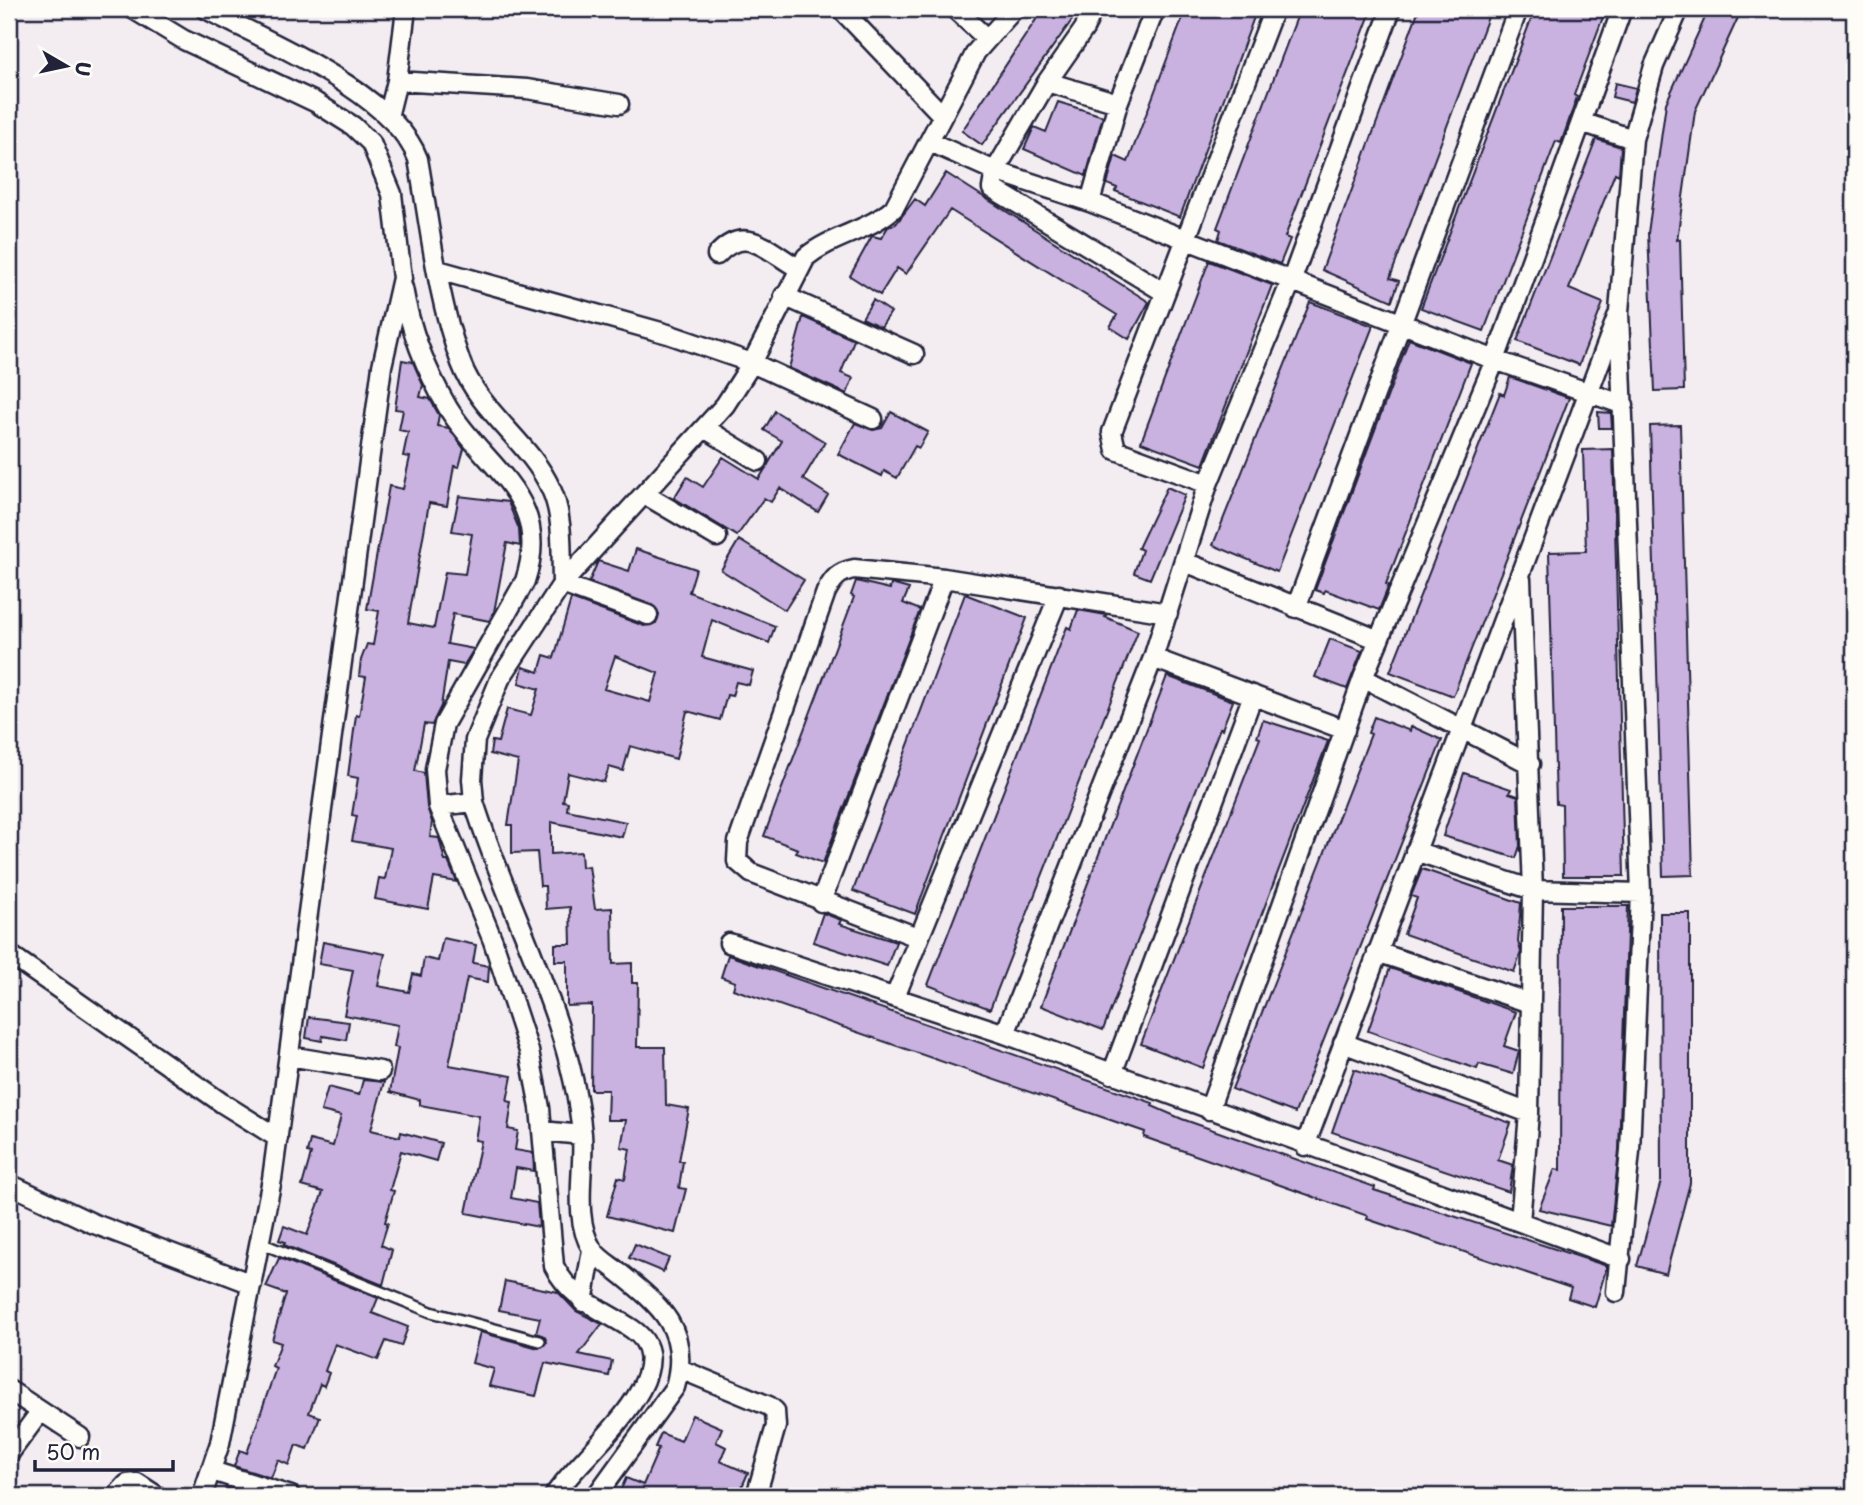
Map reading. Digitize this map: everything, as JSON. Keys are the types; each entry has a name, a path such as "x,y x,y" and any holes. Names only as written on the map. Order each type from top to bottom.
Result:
{"street":[{"path":"133,9 184,40 315,102 353,126 371,143 378,153 392,194 402,278 415,335 461,400 524,503 533,539 533,558 499,652 500,679 475,740 472,779 455,803"},
{"path":"206,9 333,76 388,117 407,135 418,159 442,298 461,363 461,400 552,490 559,520 562,584"},
{"path":"388,117 397,81 406,9"},
{"path":"841,9 942,116"},
{"path":"956,9 986,38"},
{"path":"584,1296 591,1259 582,1212 570,1062 455,803 435,769 444,724 499,652 706,429 752,363 798,268 818,247 881,220 902,196 975,52 1014,9"},
{"path":"1093,9 1084,29 1047,82 995,171 992,185 995,192 1164,292"},
{"path":"1090,202 1118,103 1155,9"},
{"path":"1208,484 1126,454 1113,445 1112,432 1274,9"},
{"path":"1005,1034 1153,658 1208,484 1292,279 1391,9"},
{"path":"1296,608 1518,9"},
{"path":"1209,1110 1363,678 1495,360 1622,9"},
{"path":"1616,1292 1630,1151 1641,893 1619,312 1633,139 1654,66 1679,9"},
{"path":"397,81 527,89 618,104"},
{"path":"1047,82 1118,103"},
{"path":"1581,122 1633,139"},
{"path":"930,142 995,171 1090,202 1495,360 1624,405"},
{"path":"717,255 731,241 747,239 798,268"},
{"path":"438,270 668,334 752,363 873,419"},
{"path":"202,1496 212,1471 252,1284 278,1138 382,366 402,278"},
{"path":"784,296 914,354"},
{"path":"1305,1146 1459,730 1619,312"},
{"path":"706,429 758,461"},
{"path":"644,494 717,537"},
{"path":"1185,562 1379,640"},
{"path":"917,937 751,873 740,866 736,856 738,842 834,577 843,571 854,569 1059,595 1168,613"},
{"path":"1520,1223 1529,1113 1533,890 1521,572"},
{"path":"821,902 944,579"},
{"path":"562,584 648,615"},
{"path":"895,997 917,937 1059,595"},
{"path":"1153,658 1345,730"},
{"path":"1363,678 1459,730 1530,764"},
{"path":"1112,1074 1253,695"},
{"path":"455,803 529,1051 545,1131 554,1266 563,1283 635,1331 645,1341 650,1363 647,1376 629,1410 578,1464 554,1496"},
{"path":"1415,851 1533,890 1641,893"},
{"path":"729,943 1005,1034 1305,1146 1621,1259"},
{"path":"1377,952 1530,1003"},
{"path":"9,954 222,1103 278,1138"},
{"path":"1343,1044 1529,1113"},
{"path":"289,1056 380,1071"},
{"path":"545,1131 577,1135"},
{"path":"9,1184 92,1223 252,1284"},
{"path":"591,1259 667,1314 680,1352 680,1369 675,1387 596,1496"},
{"path":"680,1369 769,1406 775,1411 775,1426 756,1496"},
{"path":"9,1390 80,1437"},
{"path":"9,1454 40,1412"},
{"path":"212,1471 291,1496"},
{"path":"116,1496 127,1484 137,1483 157,1496"}],"lane":[{"path":"258,1242 431,1312 540,1341"}],"building":[{"path":"1043,9 1080,9 982,145 962,131"},
{"path":"1186,9 1257,9 1180,217 1115,191 1117,188 1107,184 1115,156 1128,162"},
{"path":"1300,9 1372,9 1285,237 1290,239 1280,264 1218,240 1221,230 1217,228"},
{"path":"1419,9 1491,9 1390,278 1399,281 1392,301 1322,270"},
{"path":"1535,9 1606,9 1574,95 1577,97 1561,143 1556,141 1484,331 1421,308"},
{"path":"1709,9 1742,9 1695,111 1677,240 1680,239 1684,390 1655,391 1648,233 1666,103"},
{"path":"1615,83 1636,88 1632,102 1612,97"},
{"path":"1058,102 1103,116 1086,176 1024,149 1034,127 1046,132"},
{"path":"1596,139 1621,147 1619,175 1615,173 1569,289 1603,303 1579,365 1517,341"},
{"path":"946,173 1149,302 1129,339 1110,327 1117,315 950,210 906,274 897,268 880,295 850,276 872,236 881,238 888,227 896,224 915,199 925,206"},
{"path":"1209,261 1272,285 1203,465 1141,442"},
{"path":"873,300 891,312 881,327 862,318"},
{"path":"1310,302 1373,326 1277,572 1213,545"},
{"path":"803,317 854,340 841,373 853,378 847,394 789,368"},
{"path":"1409,339 1471,363 1386,584 1389,585 1379,610 1325,590 1324,593 1315,590"},
{"path":"402,360 413,362 423,385 420,397 430,399 439,415 437,426 449,428 464,449 459,467 454,466 447,506 429,503 408,623 434,628 445,572 465,574 472,534 452,531 459,496 508,502 519,529 520,546 507,543 490,621 453,614 447,644 474,649 464,665 448,662 441,706 432,725 424,724 415,771 424,773 427,807 432,822 430,837 439,838 445,861 448,861 457,882 434,878 428,909 375,899 379,878 385,879 391,848 352,841 357,816 352,815 358,778 348,776 356,715 359,716 366,677 359,676 361,660 367,644 373,645 379,611 367,609 389,486 403,489 410,457 403,456 408,432 399,430 403,410 395,409"},
{"path":"1510,377 1569,398 1453,696 1390,672 1500,393 1504,395"},
{"path":"775,411 825,442 803,479 828,495 818,512 780,488 771,502 764,498 737,536 674,498 687,477 703,487 723,457 759,479 782,441 764,430"},
{"path":"891,412 928,432 919,448 915,446 897,478 884,471 882,476 838,454 855,423 873,430 882,428"},
{"path":"1598,412 1611,413 1612,428 1599,428"},
{"path":"1680,425 1693,875 1663,876 1650,426"},
{"path":"1613,449 1624,876 1563,876 1562,805 1556,804 1549,552 1586,551 1583,450"},
{"path":"1167,487 1185,495 1150,579 1134,573 1142,550 1138,548"},
{"path":"739,540 804,580 785,610 721,570"},
{"path":"636,549 696,569 689,592 775,626 769,643 712,620 702,657 753,671 749,685 736,682 732,696 727,695 720,720 687,711 676,759 630,746 623,771 609,767 604,782 568,773 563,801 568,802 567,810 626,822 622,837 551,822 551,854 581,852 582,867 589,866 595,909 612,908 613,964 632,963 632,983 638,983 637,1047 665,1047 666,1105 689,1109 679,1161 683,1161 679,1188 686,1189 675,1233 607,1216 618,1177 625,1179 630,1149 621,1147 626,1120 607,1120 608,1090 591,1090 592,1005 567,1006 567,961 555,961 555,944 571,944 570,907 546,909 545,886 540,886 537,852 512,853 512,825 508,825 518,761 490,754 492,741 498,742 507,709 531,715 539,689 519,683 523,667 539,672 544,655 554,658 571,599 644,626 656,623 659,614 652,605 589,582 598,561 629,571","holes":["615,656 658,673 650,702 604,689"]},
{"path":"856,581 890,589 891,584 909,589 903,603 920,610 823,863 796,853 798,849 764,836 854,597 851,595"},
{"path":"965,594 1027,618 915,914 853,891"},
{"path":"1078,610 1106,615 1105,617 1138,631 990,1009 928,985 1067,627 1071,629"},
{"path":"1330,639 1362,651 1347,689 1315,677"},
{"path":"1167,676 1233,701 1222,729 1220,728 1103,1030 1041,1006"},
{"path":"1374,717 1410,731 1411,726 1442,740 1295,1113 1232,1089 1371,734 1368,733"},
{"path":"1263,720 1328,741 1203,1068 1141,1044 1260,738 1257,737"},
{"path":"1464,773 1511,789 1509,793 1518,796 1520,846 1516,858 1443,836"},
{"path":"1422,869 1521,903 1518,942 1521,952 1514,972 1404,934 1417,898 1411,896"},
{"path":"1561,906 1628,906 1619,1150 1611,1226 1539,1209 1555,1169 1560,1170"},
{"path":"823,913 841,920 839,924 896,942 887,966 813,942"},
{"path":"1660,913 1690,913 1690,1183 1666,1274 1637,1266 1661,1181"},
{"path":"443,938 476,945 473,963 489,966 488,982 467,978 449,1065 512,1076 507,1101 512,1102 508,1129 518,1131 515,1150 533,1153 534,1171 516,1168 511,1198 537,1203 539,1227 466,1213 481,1141 475,1140 479,1116 420,1105 420,1100 390,1092 398,1048 394,1047 398,1025 344,1015 353,970 319,964 323,942 385,954 378,986 409,992 413,974 421,976 424,958 438,961"},
{"path":"728,955 1153,1103 1152,1106 1182,1119 1375,1187 1374,1190 1607,1266 1595,1307 1568,1298 1571,1288 1367,1219 1368,1216 1144,1137 1145,1132 733,989 735,982 721,977"},
{"path":"1390,968 1516,1012 1504,1046 1519,1051 1513,1074 1479,1064 1477,1069 1368,1031"},
{"path":"309,1017 349,1022 346,1040 323,1036 322,1041 306,1038"},
{"path":"1354,1069 1511,1123 1498,1160 1513,1165 1509,1192 1332,1132"},
{"path":"363,1080 384,1082 371,1130 400,1137 401,1132 441,1143 436,1161 401,1151 390,1190 394,1191 381,1245 392,1250 383,1285 284,1245 285,1242 279,1240 284,1226 307,1235 323,1192 302,1186 311,1154 307,1153 310,1140 333,1146 341,1116 321,1111 328,1087 359,1095"},
{"path":"635,1244 669,1258 663,1272 629,1258"},
{"path":"279,1258 378,1298 372,1313 408,1327 401,1346 386,1341 378,1360 335,1344 325,1371 329,1373 324,1386 320,1384 309,1413 320,1417 308,1449 296,1445 289,1465 278,1460 271,1478 234,1466 240,1450 247,1453 276,1368 272,1366 281,1343 272,1340 286,1294 266,1287"},
{"path":"505,1281 558,1292 576,1311 602,1324 579,1354 612,1361 609,1376 545,1363 536,1396 489,1386 494,1369 472,1363 480,1332 538,1348 547,1342 544,1336 536,1333 540,1318 499,1310"},
{"path":"692,1415 722,1428 716,1442 726,1447 720,1461 748,1473 738,1496 618,1496 626,1478 643,1485 659,1448 655,1447 661,1433 681,1441"},
{"path":"226,1487 254,1496 223,1496"}]}
